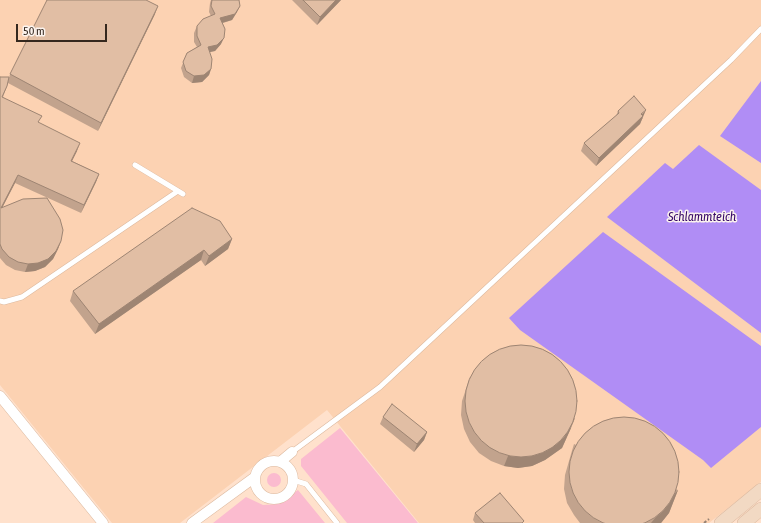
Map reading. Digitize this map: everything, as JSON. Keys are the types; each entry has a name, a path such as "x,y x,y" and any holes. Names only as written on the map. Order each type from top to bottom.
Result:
{"main road":[{"path":"722,523 761,490"},
{"path":"744,523 761,509"}],"street":[{"path":"0,396 103,523"},
{"path":"192,523 255,477 259,468 264,464 270,462 280,462 292,452"},
{"path":"255,477 259,492 265,497 274,499 286,494 290,491 293,480 289,470 280,462"}],"lane":[{"path":"292,452 380,387 731,60 761,28"},
{"path":"0,301 4,302 22,297 180,192 135,165"},
{"path":"293,480 306,484 337,523"}],"shaded area":[{"path":"0,0 761,0 761,482 709,523 419,523 327,410 180,523 112,523 0,385"},
{"path":"340,428 418,523 347,523 301,466 301,459"},
{"path":"271,473 277,473 281,477 281,483 277,487 271,487 267,483 267,477"},
{"path":"298,490 325,523 213,523 246,497 263,505 278,504"}],"water":[{"path":"761,81 761,163 720,136"},
{"name":"Schlammteich","path":"699,145 761,190 761,333 607,217 665,163 673,169"},
{"path":"603,232 761,346 761,427 711,468 703,460 520,330 509,318"}],"building":[{"path":"47,0 146,0 158,6 101,123 10,74"},
{"path":"212,0 239,0 240,6 235,14 220,18 225,29 224,38 217,45 208,47 212,59 211,69 204,75 194,76 186,71 183,62 187,53 201,45 197,36 197,26 203,19 215,14 211,6"},
{"path":"303,0 336,0 320,17"},
{"path":"0,77 9,77 2,97 42,116 38,122 80,143 71,161 99,174 84,205 18,175 1,208 23,199 47,198 60,219 63,230 61,241 56,251 48,259 38,263 28,264 18,262 9,257 2,249 0,244"},
{"path":"634,96 646,110 641,114 643,116 599,158 584,143 619,113 618,111"},
{"path":"192,208 220,221 232,239 209,256 204,250 99,324 73,291"},
{"path":"521,345 542,349 561,361 573,380 577,401 573,422 561,441 542,453 521,457 500,453 481,441 469,422 465,401 469,380 481,361 500,349"},
{"path":"392,404 427,432 417,444 383,417"},
{"path":"624,417 645,421 655,426 663,433 670,441 675,451 679,472 675,493 670,503 663,511 655,518 645,523 624,527 603,523 593,518 585,511 578,503 573,493 569,472 573,451 578,441 585,433 593,426 603,421"},
{"path":"500,493 524,521 522,523 484,523 475,513"}]}
